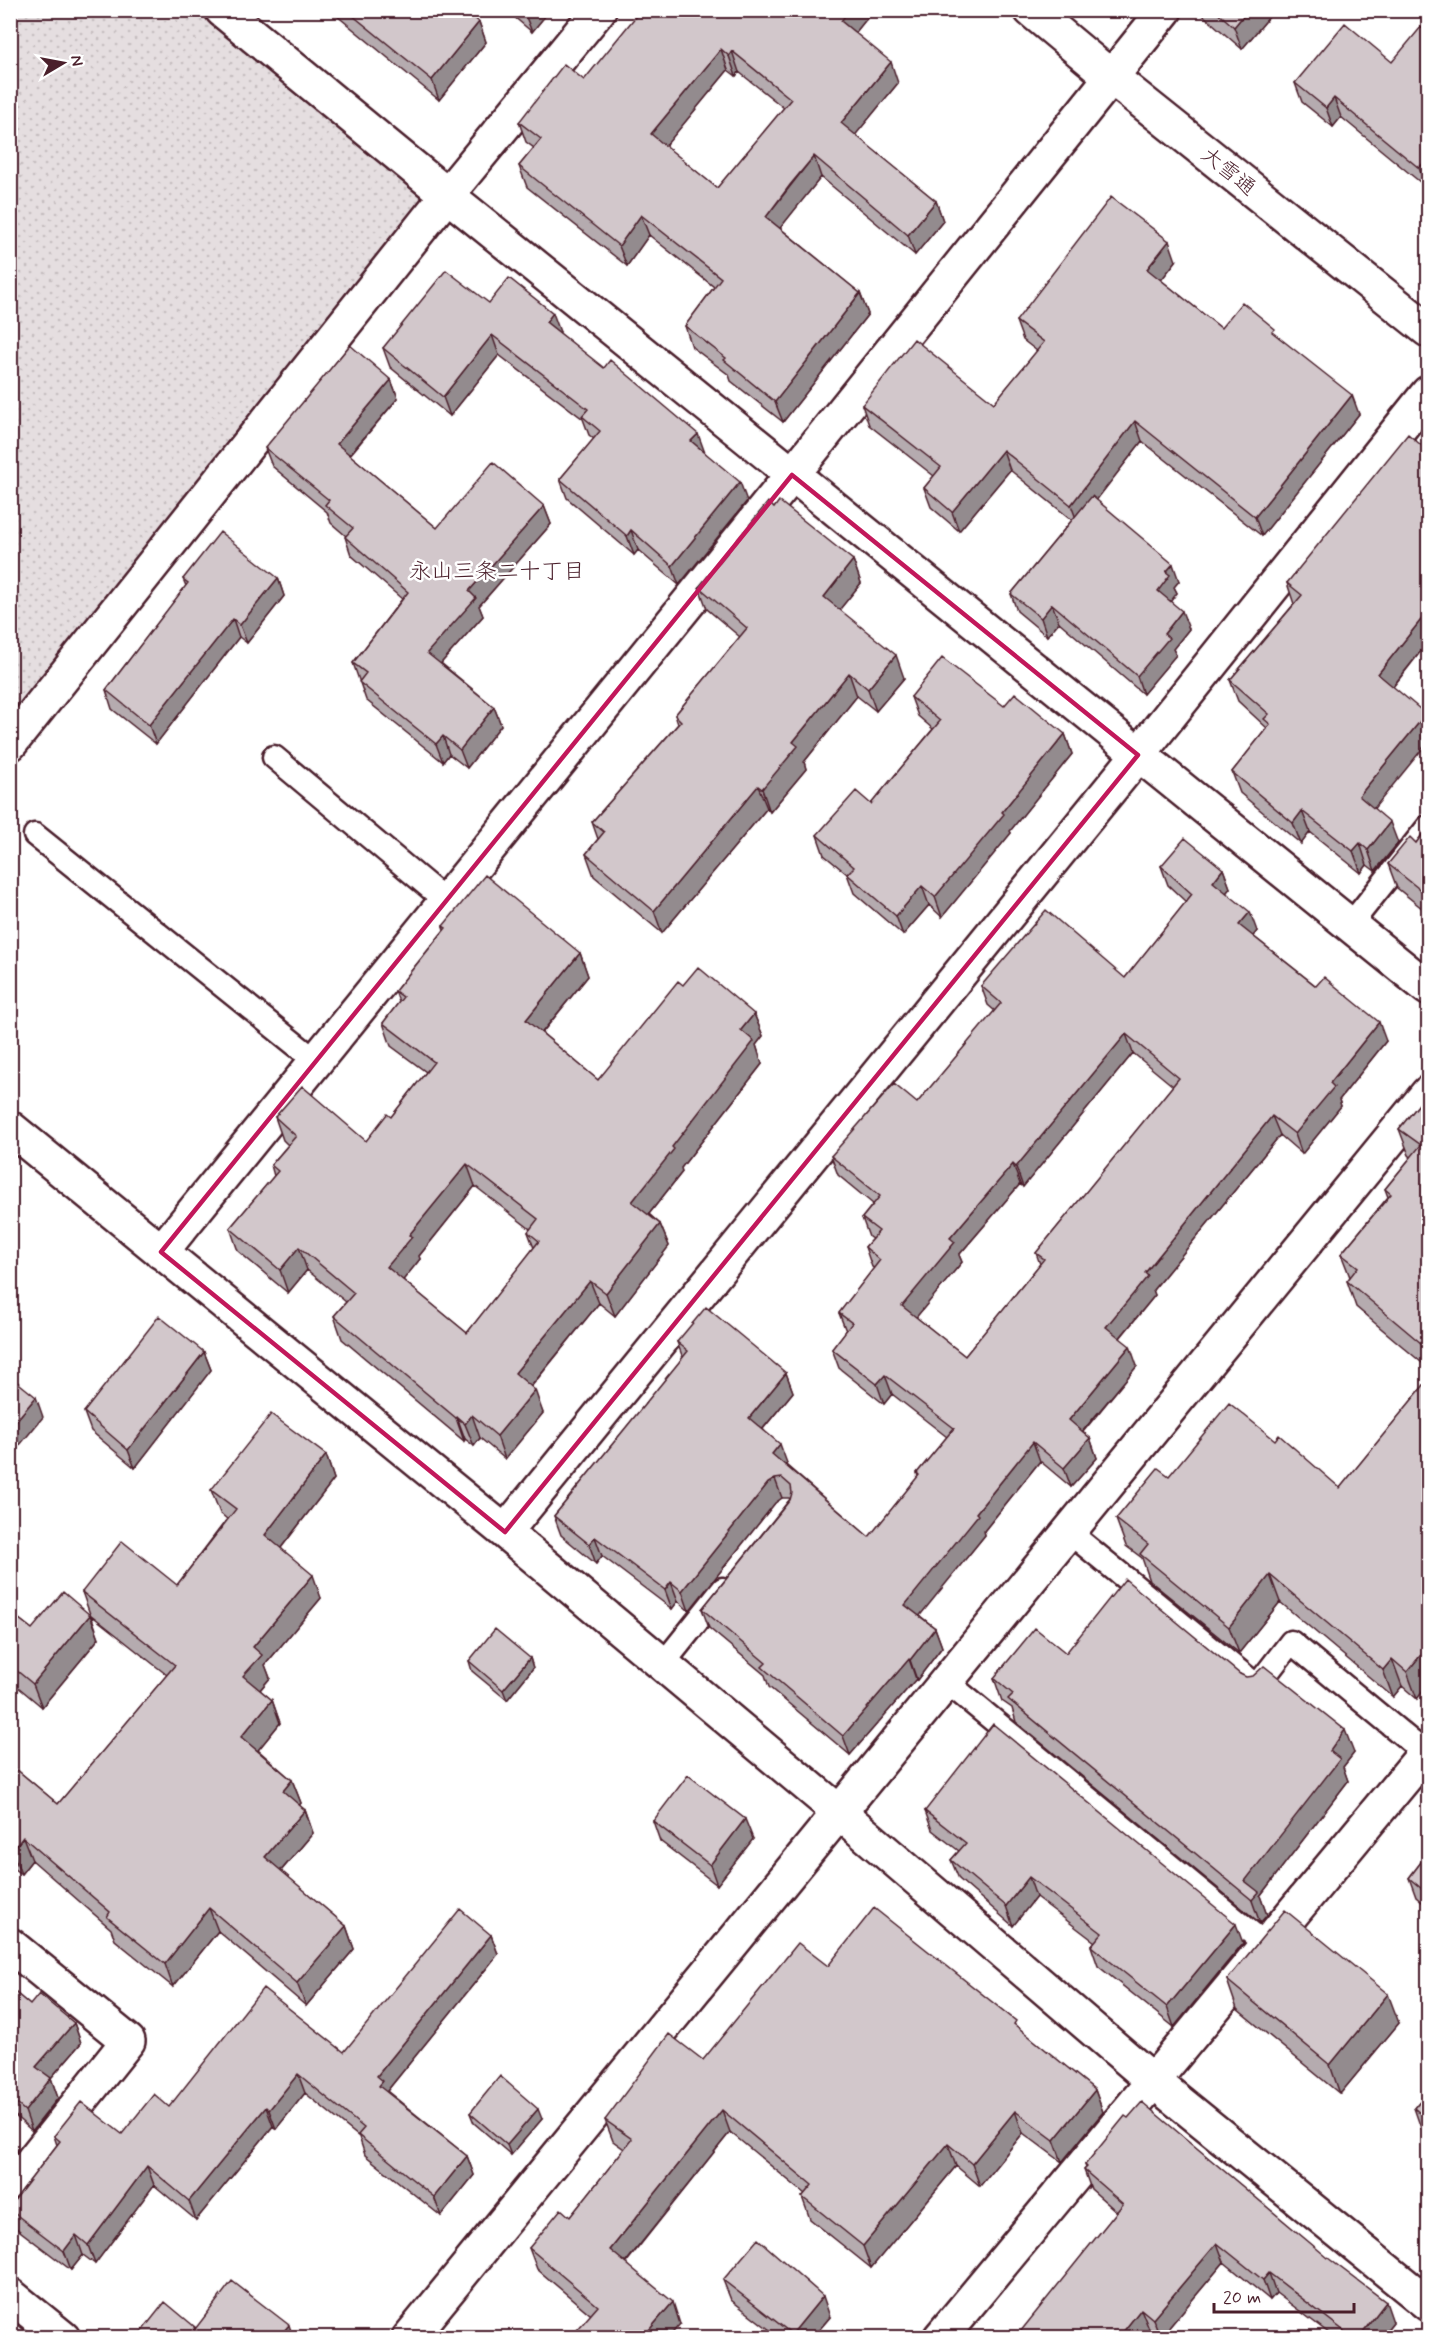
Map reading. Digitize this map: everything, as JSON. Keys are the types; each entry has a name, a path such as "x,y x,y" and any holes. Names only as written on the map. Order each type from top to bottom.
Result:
{"main road":[{"path":"222,10 792,475 1428,988"},
{"path":"10,744 447,195 599,10"},
{"name":"大雪通","path":"1031,10 1110,76 1428,330"},
{"path":"161,1252 792,475 1165,10"},
{"path":"505,1532 1138,755 1428,393"},
{"path":"409,2337 1428,1093"},
{"path":"13,1135 161,1252 505,1532 839,1812 1152,2080 1428,2304"},
{"path":"940,2337 1427,1751"},
{"path":"10,1945 128,2041 10,2189"},
{"path":"10,2295 63,2337"}],"lane":[{"path":"274,757 446,901"},
{"path":"1350,925 1428,827"},
{"path":"35,835 316,1061"},
{"path":"1069,1532 1257,1686 1291,1642 1427,1751"},
{"path":"663,1665 735,1574"},
{"path":"947,1682 1265,1944"}],"highlighted area":[{"path":"792,475 1138,755 505,1532 161,1252"}],"shaded area":[{"path":"11,11 208,11 435,197 11,716"}],"building":[{"path":"346,10 465,10 479,22 432,80"},
{"path":"641,10 849,10 841,21 891,62 841,123 936,201 908,235 814,156 790,185 766,217 860,293 775,402 724,360 726,358 685,326 721,278 641,215 619,246 519,166 541,139 519,122 564,64 584,80","holes":["721,49 729,56 732,51 791,99 717,188 651,134"]},
{"path":"1215,10 1248,10 1234,27"},
{"path":"1345,23 1392,62 1421,27 1428,33 1428,162 1426,160 1419,168 1334,98 1326,108 1295,83"},
{"path":"1111,197 1169,241 1147,269 1221,328 1242,302 1275,329 1272,332 1352,395 1255,517 1135,421 1071,505 1003,450 952,512 924,488 941,467 862,405 914,339 994,403 1044,342 1016,321"},
{"path":"446,270 489,303 509,278 553,313 546,322 604,368 610,360 698,434 691,441 740,482 672,566 631,530 627,536 560,479 600,431 582,416 588,409 492,335 443,397 383,348"},
{"path":"350,345 391,380 337,444 437,528 493,462 544,506 469,591 476,598 427,653 494,707 460,750 443,736 436,744 359,682 366,673 353,663 408,592 345,537 353,528 325,505 329,500 265,448"},
{"path":"1408,434 1428,451 1428,611 1378,674 1426,714 1359,796 1390,822 1368,850 1360,843 1353,851 1302,811 1293,823 1232,772 1270,724 1264,719 1269,714 1230,680 1302,595 1287,583"},
{"path":"1092,496 1173,564 1166,572 1170,575 1158,591 1182,611 1164,634 1169,638 1137,676 1052,604 1041,618 1011,594"},
{"path":"779,501 853,560 824,597 896,655 868,689 849,673 793,742 798,746 762,789 758,786 654,911 586,854 604,832 592,822 681,721 675,715 747,628 699,587 768,502 774,508"},
{"path":"220,532 278,578 240,625 233,619 149,725 106,690 188,583 183,579"},
{"path":"942,658 1004,706 1015,693 1065,734 1002,812 1004,814 935,897 922,886 896,916 847,874 854,867 817,835 856,791 871,804 940,721 911,697"},
{"path":"1428,827 1428,896 1388,864 1410,837 1416,843"},
{"path":"1185,838 1223,869 1213,882 1250,912 1239,925 1316,986 1324,977 1379,1022 1330,1083 1334,1087 1295,1134 1272,1116 1145,1273 1148,1276 1106,1327 1130,1346 1069,1420 1090,1438 1064,1468 1033,1442 976,1513 978,1515 905,1605 935,1628 843,1736 762,1667 766,1663 702,1609 790,1500 791,1486 782,1478 768,1483 682,1591 671,1582 665,1590 595,1537 589,1544 554,1516 688,1351 677,1342 706,1307 786,1373 749,1418 780,1444 772,1454 869,1537 954,1428 885,1375 877,1384 832,1349 852,1323 839,1313 880,1260 865,1247 879,1231 862,1218 880,1196 831,1156 894,1084 917,1103 1001,1003 981,986 1046,910 1125,978 1192,894 1161,866","holes":["1126,1034 1179,1078 1036,1253 1044,1259 965,1356 902,1306 955,1242 950,1238 1013,1164 1016,1167"]},
{"path":"485,875 580,953 526,1020 598,1080 678,981 683,985 698,967 754,1014 741,1030 754,1041 632,1202 660,1224 606,1293 590,1281 515,1373 535,1390 497,1436 472,1415 465,1424 456,1418 334,1316 354,1293 299,1247 280,1270 230,1228 278,1171 271,1165 296,1136 275,1117 302,1086 366,1141 387,1114 391,1117 434,1062 383,1023 403,997 395,991 446,928 443,926","holes":["467,1164 538,1219 528,1232 539,1241 467,1333 387,1267 412,1237 409,1235"]},
{"path":"1428,924 1428,938 1422,932"},
{"path":"1428,1093 1428,1349 1347,1281 1358,1267 1341,1254 1391,1194 1385,1189 1421,1145 1399,1129"},
{"path":"159,1316 204,1352 128,1450 84,1412"},
{"path":"10,1376 36,1397 10,1428"},
{"path":"1428,1380 1428,1646 1407,1672 1392,1659 1383,1670 1270,1575 1229,1627 1140,1554 1148,1544 1116,1519 1158,1468 1169,1476 1229,1403 1275,1440 1279,1435 1340,1488"},
{"path":"271,1414 326,1455 265,1535 313,1575 253,1647 262,1655 243,1676 272,1700 241,1737 292,1780 283,1791 305,1810 265,1857 346,1926 297,1983 209,1908 165,1964 107,1917 110,1912 23,1837 12,1851 10,1850 10,1764 58,1804 175,1665 82,1592 122,1541 177,1585 236,1509 211,1490"},
{"path":"1125,1579 1240,1674 1246,1677 1253,1676 1264,1666 1345,1730 1330,1751 1340,1759 1245,1881 1259,1892 1252,1900 1008,1699 1013,1694 994,1678 1035,1628 1066,1653"},
{"path":"63,1592 90,1615 33,1684 10,1665 10,1612 32,1629"},
{"path":"495,1629 530,1658 503,1690 469,1661"},
{"path":"993,1724 1236,1924 1167,2007 1091,1946 1102,1933 1029,1877 1006,1906 951,1860 966,1843 925,1811"},
{"path":"688,1775 745,1819 710,1865 653,1821"},
{"path":"1428,1853 1428,1894 1409,1878"},
{"path":"874,1908 1016,2021 1014,2024 1095,2090 1054,2140 1015,2111 972,2164 948,2144 863,2246 802,2197 812,2185 722,2110 610,2250 673,2302 643,2337 571,2337 598,2306 529,2248 561,2209 570,2217 632,2139 605,2120 669,2034 703,2060 798,1943 828,1966"},
{"path":"460,1909 491,1935 377,2076 383,2081 379,2086 467,2156 434,2197 358,2135 364,2128 298,2074 269,2110 266,2107 189,2201 147,2166 88,2245 76,2235 64,2251 10,2210 10,2206 60,2141 54,2136 81,2102 122,2134 154,2094 169,2107 263,1988 344,2052"},
{"path":"1285,1910 1388,1994 1330,2065 1227,1980"},
{"path":"10,1988 30,2005 39,1994 74,2023 36,2067 51,2078 25,2111 10,2098"},
{"path":"500,2076 538,2109 507,2145 470,2113"},
{"path":"1428,2091 1428,2120 1414,2108"},
{"path":"1142,2102 1328,2258 1386,2302 1359,2337 1352,2337 1269,2273 1263,2280 1217,2243 1153,2319 1141,2309 1119,2337 1016,2337 1123,2204 1084,2170 1087,2167 1085,2165 1125,2116 1128,2118"},
{"path":"758,2239 823,2296 792,2334 723,2280"},
{"path":"232,2281 289,2325 279,2337 189,2337"},
{"path":"165,2302 195,2327 187,2337 138,2336"}],"district":[{"name":"永山三条二十丁目","path":"497,570"}]}
